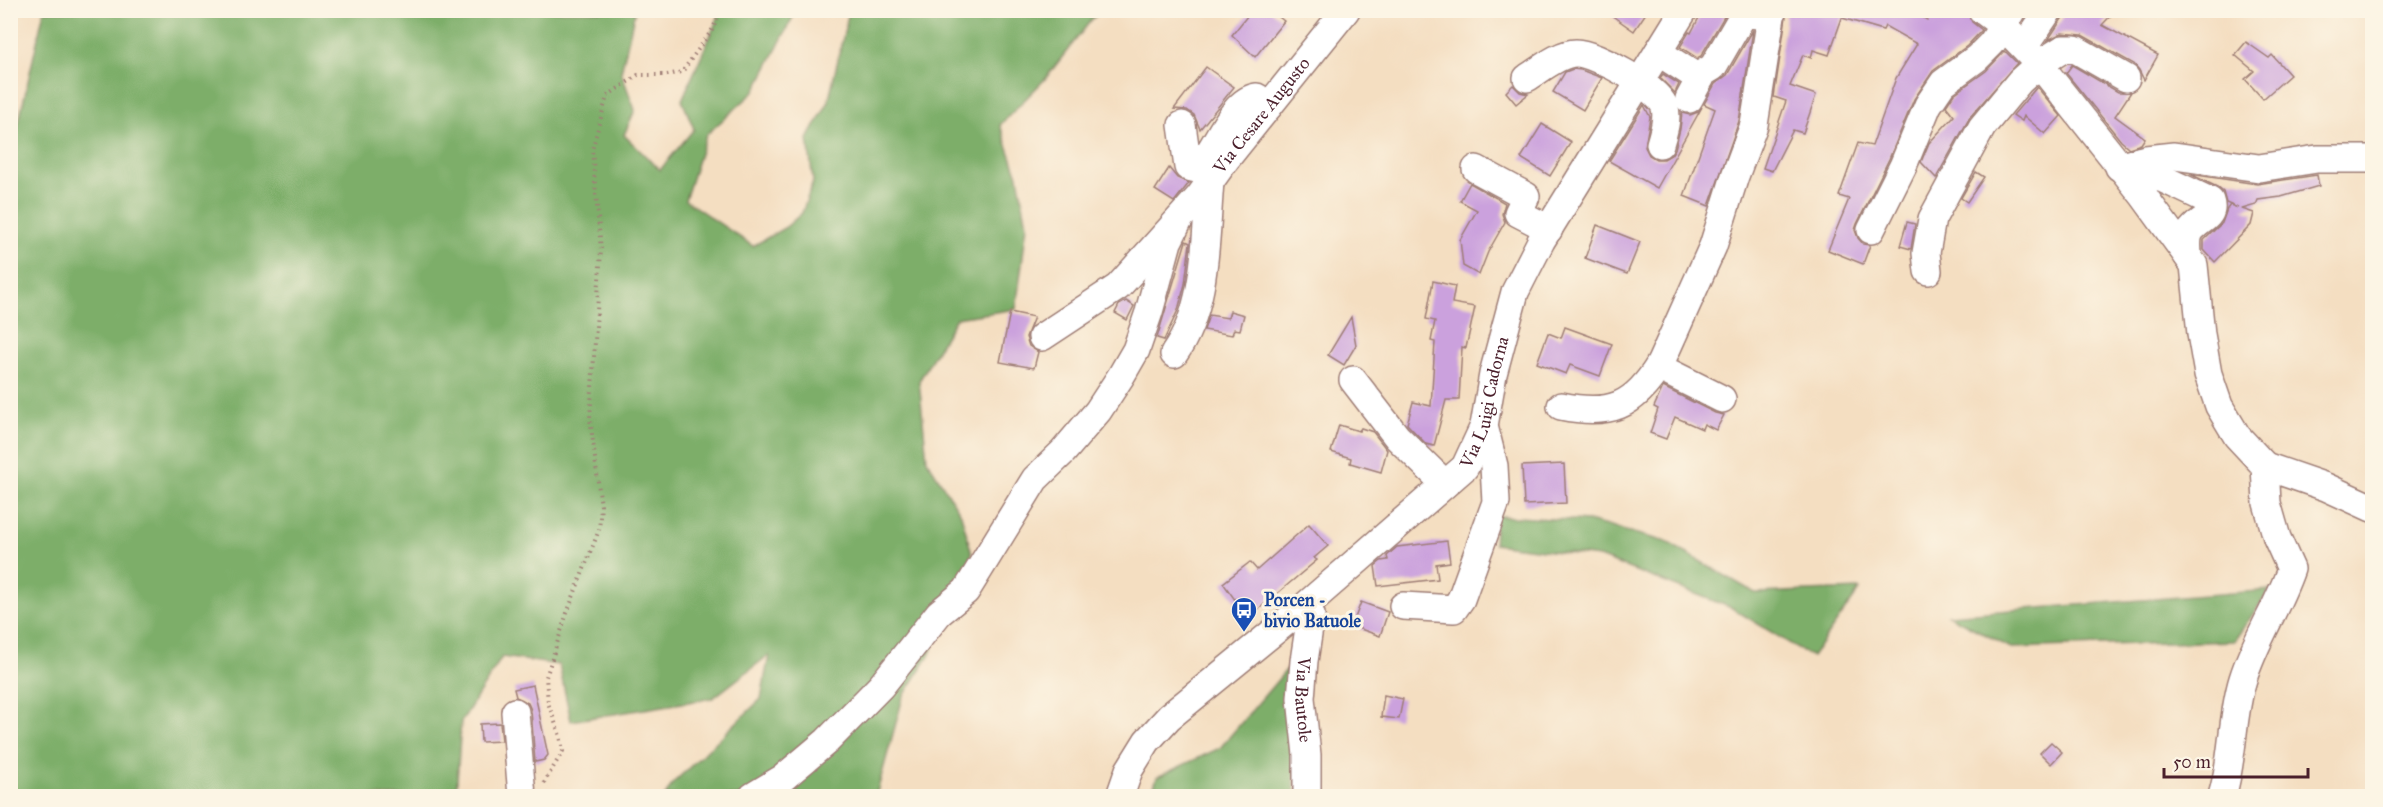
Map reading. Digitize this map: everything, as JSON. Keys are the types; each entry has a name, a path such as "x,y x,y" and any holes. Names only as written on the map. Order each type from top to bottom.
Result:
{"street":[{"name":"Via Cesare Augusto","path":"1179,220 1346,10"},
{"name":"Via Luigi Cadorna","path":"1120,796 1129,770 1147,741 1169,717 1304,607 1465,467 1484,426 1493,374 1515,292 1549,229 1684,10"},
{"path":"1928,271 1926,253 1932,219 1982,127 2020,81 2049,10"},
{"path":"1561,406 1579,410 1611,409 1634,398 1649,383 1660,364 1713,246 1754,125 1772,14 1748,14 1743,17 1713,68 1703,73 1694,89 1658,52"},
{"path":"1999,16 2129,164 2143,195 2194,265 2208,374 2219,406 2237,436 2265,466 2326,487 2373,508"},
{"path":"1871,230 1903,166 1928,105 1943,83 1977,58 1992,43 1999,16"},
{"path":"2032,56 2063,49 2076,49 2126,78"},
{"path":"1527,78 1567,54 1577,52 1594,56 1640,82 1665,105 1666,120 1660,144"},
{"path":"1182,125 1188,167 1197,169 1205,161 1233,114 1250,98 1257,97 1269,106"},
{"path":"2129,164 2174,156 2259,168 2317,159 2373,159"},
{"path":"2129,164 2210,201 2212,208 2210,214 2194,226 2188,235 2188,257"},
{"path":"1476,169 1526,196 1518,213 1549,229"},
{"path":"1174,354 1185,339 1202,279 1210,182"},
{"path":"1042,337 1118,288 1179,220"},
{"path":"753,796 783,778 827,741 881,686 939,613 966,591 1035,478 1063,452 1098,411 1136,350 1168,242 1179,220"},
{"path":"1660,364 1664,370 1722,399"},
{"path":"1353,380 1397,437 1445,484"},
{"path":"1403,606 1454,609 1461,599 1496,502 1494,465 1484,426"},
{"path":"2223,796 2230,771 2242,682 2250,655 2282,595 2291,569 2277,538 2267,503 2265,466"},
{"name":"Via Bautole","path":"1304,607 1311,615 1301,698 1307,755 1307,796"},
{"path":"515,712 531,794"}],"path":[{"path":"531,794 559,761 563,751 548,704 546,677 567,613 599,530 601,506 590,418 601,250 592,150 607,96 638,75 667,75 682,72 712,30 722,10"}],"green space":[{"path":"44,11 635,11 621,72 635,110 624,135 660,170 694,129 682,100 721,11 796,11 755,91 706,135 685,200 753,246 786,227 802,213 813,182 808,139 828,103 849,11 1102,11 1092,19 1045,79 1000,125 1018,176 1027,225 1016,309 956,318 919,381 927,460 961,514 972,554 929,656 903,697 876,796 665,796 673,783 761,699 769,655 713,698 571,721 559,665 502,657 461,722 456,796 11,796 10,160"},
{"path":"1496,516 1588,521 1667,542 1755,593 1860,589 1812,657 1732,608 1599,557 1494,544"},
{"path":"2270,590 2234,641 2011,648 1948,615"},
{"path":"1287,669 1293,732 1295,796 1151,796 1157,777 1220,748"}],"building":[{"path":"1252,10 1270,10 1284,21 1255,57 1232,35"},
{"path":"1604,10 1648,10 1634,31"},
{"path":"1703,10 1728,10 1701,56 1697,58 1680,47 1689,32 1691,33"},
{"path":"1787,10 1910,10 1927,20 1932,10 1967,10 1972,22 1982,30 1967,46 1933,71 1914,99 1889,159 1855,230 1863,244 1870,245 1863,264 1828,250 1849,199 1839,196 1858,143 1872,146 1896,78 1917,44 1885,26 1883,30 1842,18 1829,55 1813,50 1811,58 1803,55 1790,86 1816,95 1803,133 1793,130 1772,171 1763,168 1786,101 1774,97"},
{"path":"2065,10 2116,10 2102,25 2158,55 2144,80 2134,64 2082,35 2062,33 2048,40 2062,19"},
{"path":"1753,30 1739,121 1709,206 1684,196 1715,109 1704,104 1715,84 1727,75"},
{"path":"2246,42 2269,58 2272,55 2290,75 2263,99 2245,79 2254,71 2235,55"},
{"path":"2005,51 2017,63 1970,117 1936,178 1921,162 1929,143 1954,116 1946,106 1954,94 1986,71"},
{"path":"2072,65 2118,92 2131,92 2115,116 2145,138 2141,144 2129,148 2121,141 2066,73"},
{"path":"1206,67 1234,87 1200,129 1194,115 1187,110 1174,109"},
{"path":"1573,69 1602,78 1583,110 1553,92 1565,72"},
{"path":"1663,74 1679,84 1675,93 1660,78"},
{"path":"1513,85 1520,92 1528,94 1516,104 1506,92"},
{"path":"2037,87 2061,116 2045,134 2024,116 2022,121 2013,115"},
{"path":"1644,105 1650,117 1645,147 1649,155 1656,159 1664,159 1675,149 1682,113 1690,115 1698,112 1702,107 1657,188 1609,161"},
{"path":"1542,124 1571,142 1550,176 1521,158"},
{"path":"1169,168 1177,178 1189,183 1174,202 1155,190"},
{"path":"1976,172 1984,177 1967,202 1961,198"},
{"path":"2190,174 2257,184 2317,175 2319,186 2281,197 2258,200 2256,205 2242,209 2254,213 2251,225 2215,262 2204,250 2204,240 2222,223 2230,205 2238,208 2226,203 2223,192 2217,187"},
{"path":"1470,183 1505,203 1502,214 1505,222 1488,252 1479,275 1463,266 1460,240 1477,210 1460,201"},
{"path":"1907,222 1915,224 1911,249 1900,246"},
{"path":"1597,225 1640,242 1627,274 1585,258"},
{"path":"1186,241 1190,243 1185,284 1178,310 1164,340 1157,338"},
{"path":"1433,281 1455,286 1452,303 1475,307 1466,348 1462,347 1459,400 1446,400 1434,446 1426,444 1407,424 1413,402 1431,406 1435,342 1431,341 1435,321 1426,319"},
{"path":"1126,301 1134,306 1127,320 1115,313 1119,305"},
{"path":"1230,311 1244,315 1240,330 1234,329 1232,335 1204,330 1209,315 1228,318"},
{"path":"1010,312 1034,317 1026,337 1029,346 1038,352 1034,368 1000,362"},
{"path":"1351,317 1356,345 1344,365 1328,355"},
{"path":"1565,327 1612,344 1600,376 1570,365 1566,374 1537,363 1548,333 1561,338"},
{"path":"1663,387 1715,413 1724,415 1716,430 1704,424 1702,429 1675,417 1666,439 1650,433 1658,409 1654,407"},
{"path":"1339,425 1359,431 1361,428 1373,432 1387,450 1381,472 1350,463 1351,458 1331,452"},
{"path":"1564,464 1566,503 1524,505 1522,466"},
{"path":"1309,524 1328,546 1314,558 1317,560 1248,618 1223,583 1250,562 1257,570"},
{"path":"1447,541 1450,562 1436,564 1438,579 1378,586 1375,566 1381,561 1388,560 1387,556 1397,547"},
{"path":"1361,602 1388,612 1380,636 1352,626"},
{"path":"533,685 548,755 544,760 535,762 531,710 528,703 516,697 514,689"},
{"path":"1384,695 1403,699 1399,719 1381,717"},
{"path":"500,723 502,741 481,742 480,724"},
{"path":"2051,742 2062,752 2051,764 2040,753"}],"place":[{"name":"Porcen - bivio Batuole","path":"1244,633"}]}
